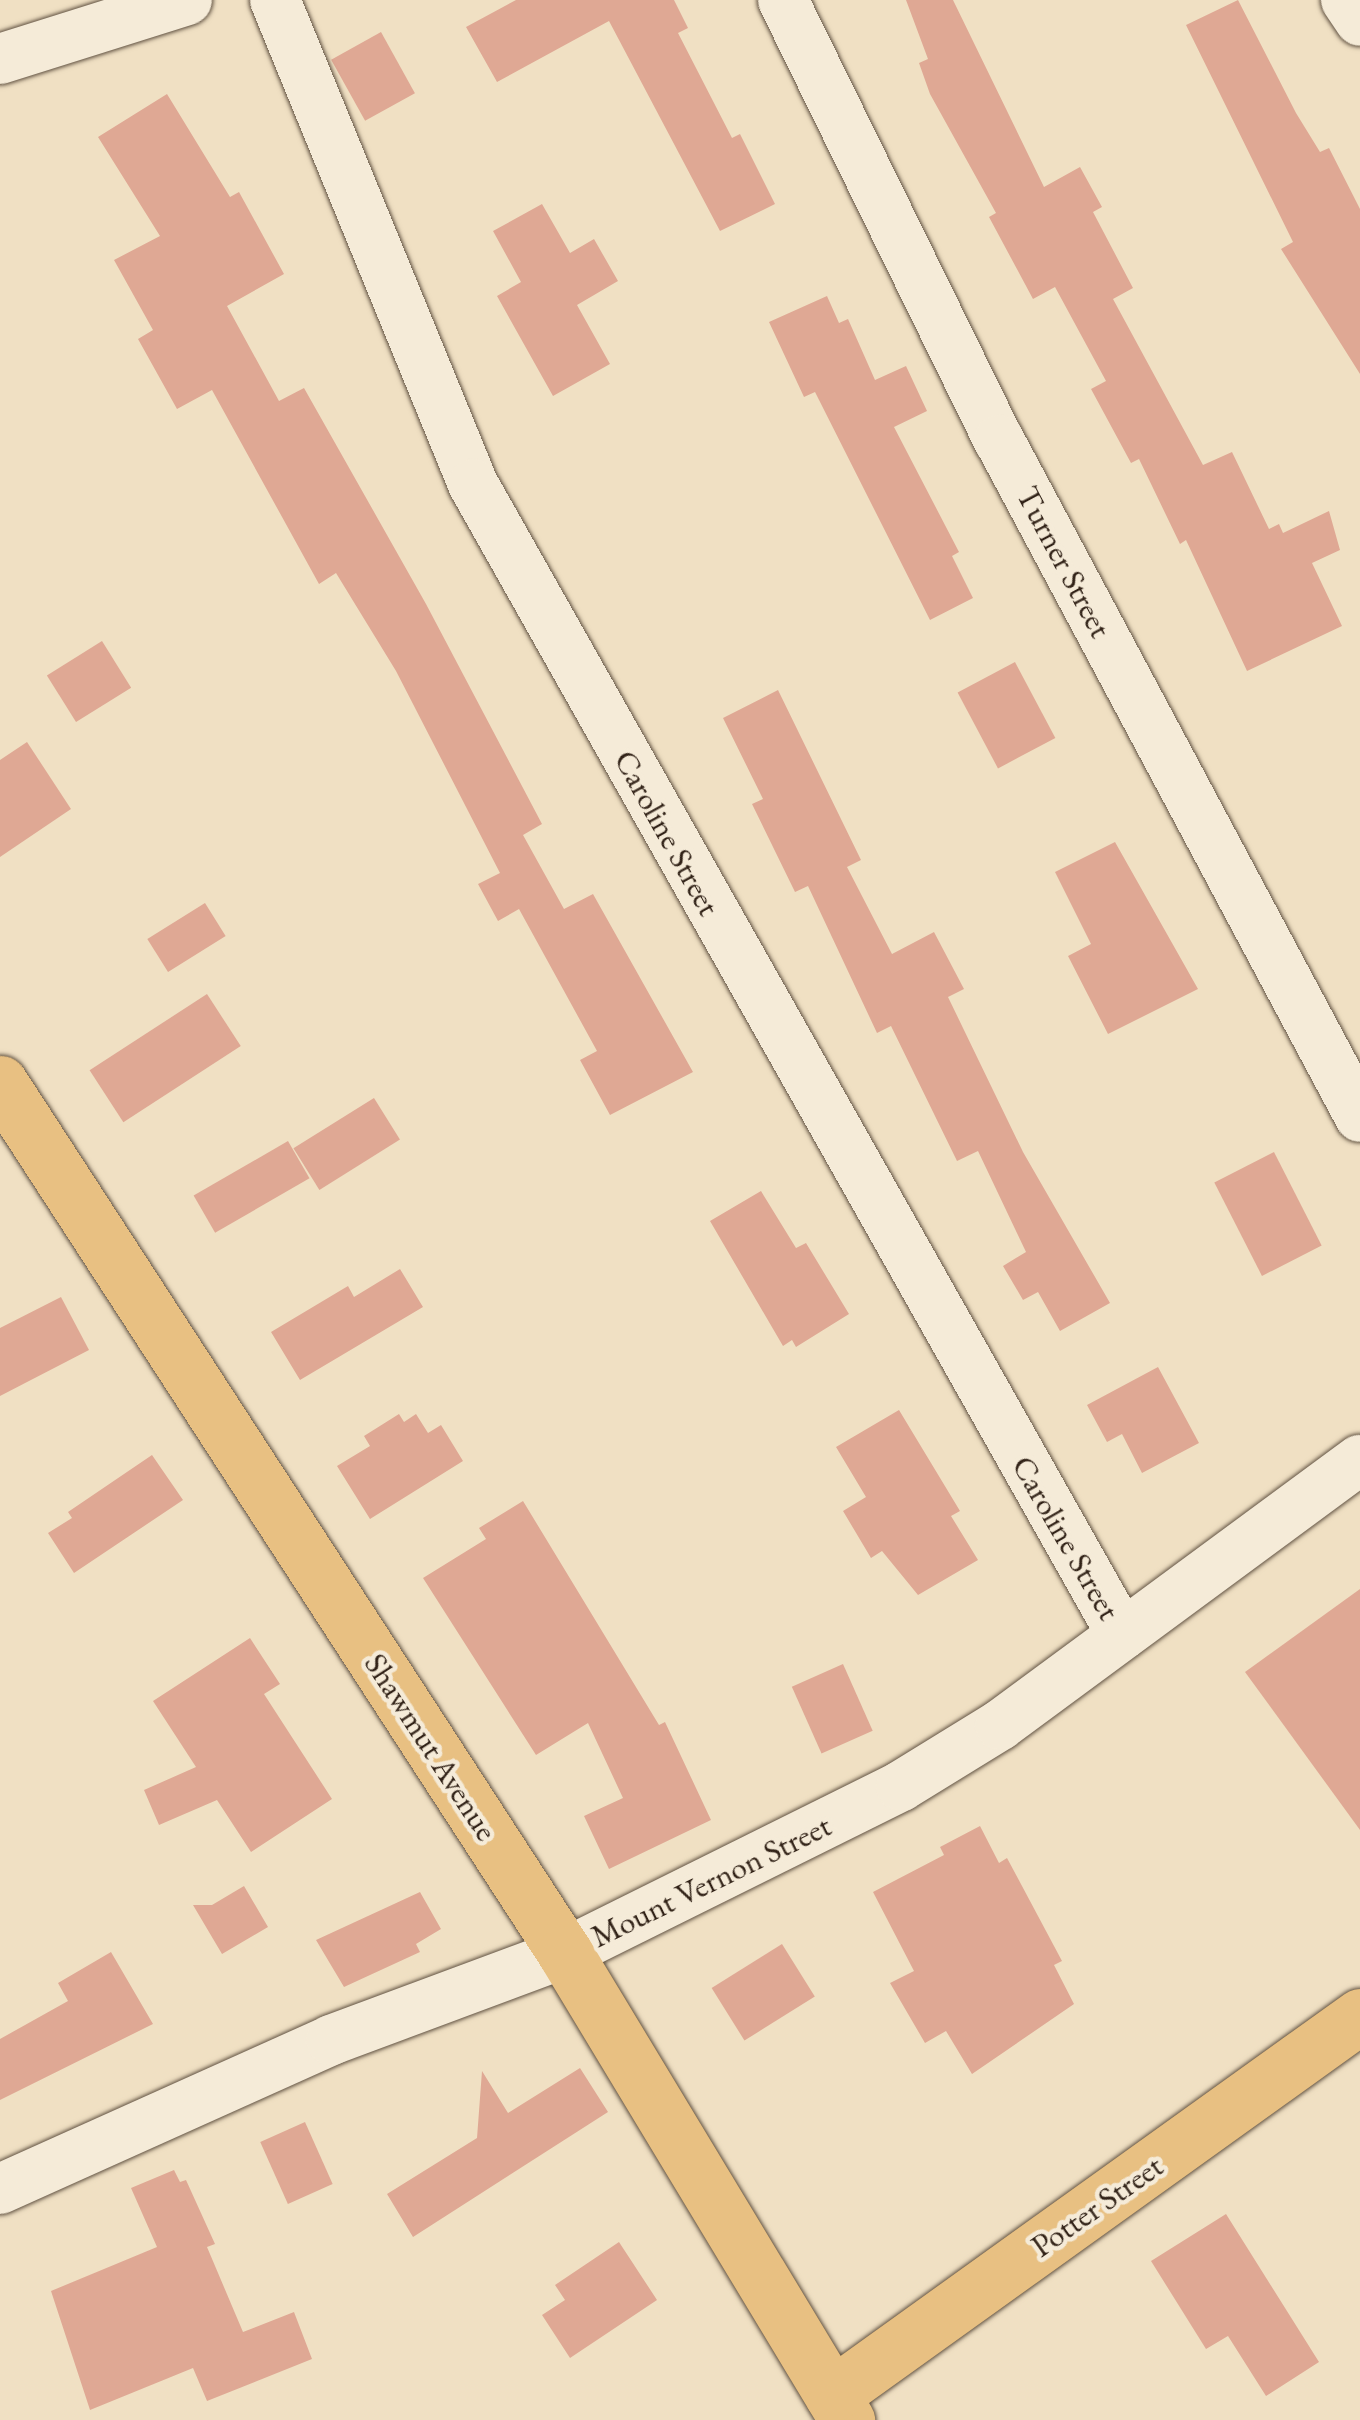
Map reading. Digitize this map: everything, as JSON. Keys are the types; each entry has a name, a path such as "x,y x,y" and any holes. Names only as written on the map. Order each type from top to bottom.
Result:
{"main road":[{"name":"Shawmut Avenue","path":"0,1083 565,1953 840,2408"},
{"name":"Potter Street","path":"840,2408 1360,2016"}],"street":[{"path":"0,59 187,0"},
{"name":"Caroline Street","path":"275,0 473,484 1122,1635"},
{"name":"Turner Street","path":"782,0 999,440 1360,1117"},
{"path":"1346,0 1360,21"},
{"name":"Mount Vernon Street","path":"0,2189 331,2040 565,1953 901,1786 1000,1725 1360,1460"}],"building":[{"path":"516,0 674,0 688,28 678,33 732,138 740,134 775,204 720,231 609,21 497,82 466,27"},
{"path":"906,0 953,0 1044,187 1080,167 1102,207 1093,212 1133,288 1113,299 1203,465 1232,452 1269,529 1279,524 1283,533 1329,511 1340,550 1312,563 1342,626 1247,671 1186,540 1180,544 1139,459 1131,463 1091,389 1106,381 1055,287 1033,299 989,217 996,213 930,94 919,63 928,59"},
{"path":"1238,0 1296,113 1320,152 1329,148 1360,209 1360,374 1281,249 1293,242 1186,25"},
{"path":"381,32 415,93 365,121 331,60"},
{"path":"167,94 230,197 239,192 284,274 227,306 279,401 304,388 426,604 542,824 523,835 564,909 593,894 693,1072 610,1115 580,1060 597,1051 519,909 498,921 478,884 500,873 396,671 336,573 319,584 212,390 177,409 138,339 153,330 114,260 160,236 98,137"},
{"path":"542,204 570,253 594,239 618,281 577,305 610,364 553,396 497,296 521,282 493,231"},
{"path":"827,296 839,323 848,319 875,380 906,366 927,411 894,427 959,552 952,556 973,598 930,620 815,392 804,397 769,322"},
{"path":"102,641 131,688 76,722 47,675"},
{"path":"1015,662 1055,738 998,768 958,693"},
{"path":"778,690 861,860 847,867 892,954 934,932 964,989 948,997 1023,1152 1110,1303 1060,1331 1038,1292 1023,1300 1003,1266 1026,1252 978,1151 957,1161 891,1026 877,1033 808,886 795,892 752,804 763,799 723,718"},
{"path":"27,742 71,809 0,857 0,760"},
{"path":"1115,842 1198,989 1108,1034 1068,956 1091,944 1055,872"},
{"path":"205,903 226,936 168,972 147,939"},
{"path":"207,994 241,1046 123,1122 90,1070"},
{"path":"374,1098 400,1140 319,1190 293,1148"},
{"path":"288,1141 310,1178 215,1233 194,1196"},
{"path":"1274,1152 1322,1246 1262,1276 1214,1182"},
{"path":"761,1191 796,1248 806,1243 849,1314 796,1347 792,1340 783,1346 710,1221"},
{"path":"400,1269 423,1307 300,1380 271,1332 348,1286 354,1297"},
{"path":"61,1297 89,1350 0,1396 0,1328"},
{"path":"1158,1367 1199,1443 1142,1473 1122,1434 1107,1442 1087,1405"},
{"path":"899,1410 960,1511 951,1516 978,1560 918,1595 882,1551 871,1558 843,1511 866,1497 836,1447"},
{"path":"399,1414 404,1422 416,1414 428,1433 441,1425 463,1461 370,1519 337,1466 370,1446 364,1436"},
{"path":"152,1455 183,1500 74,1573 48,1533 72,1518 68,1512"},
{"path":"523,1501 659,1725 665,1722 711,1820 609,1869 584,1816 623,1798 588,1723 536,1755 423,1578 486,1539 479,1528"},
{"path":"1360,1589 1360,1830 1245,1672"},
{"path":"250,1638 280,1684 264,1694 332,1799 251,1852 217,1800 159,1825 144,1790 196,1767 153,1701"},
{"path":"843,1664 873,1731 822,1753 792,1687"},
{"path":"980,1826 999,1863 1007,1858 1062,1961 1054,1965 1074,2004 972,2074 946,2031 925,2043 890,1983 914,1971 873,1892 944,1855 940,1847"},
{"path":"244,1886 268,1927 222,1954 193,1905 212,1905"},
{"path":"420,1892 441,1929 416,1944 420,1952 344,1987 316,1940"},
{"path":"782,1944 815,1997 744,2041 712,1988"},
{"path":"111,1952 153,2024 0,2100 0,2039 68,2001 58,1983"},
{"path":"580,2068 608,2112 413,2237 387,2194 477,2138 482,2071 508,2113"},
{"path":"305,2122 333,2184 288,2204 260,2142"},
{"path":"174,2170 180,2182 186,2180 215,2244 207,2247 243,2332 294,2312 312,2359 207,2401 193,2368 90,2410 51,2291 157,2247 131,2188"},
{"path":"1226,2214 1319,2362 1266,2396 1228,2336 1206,2349 1151,2261"},
{"path":"619,2242 657,2300 570,2358 542,2315 565,2300 555,2285"}]}
